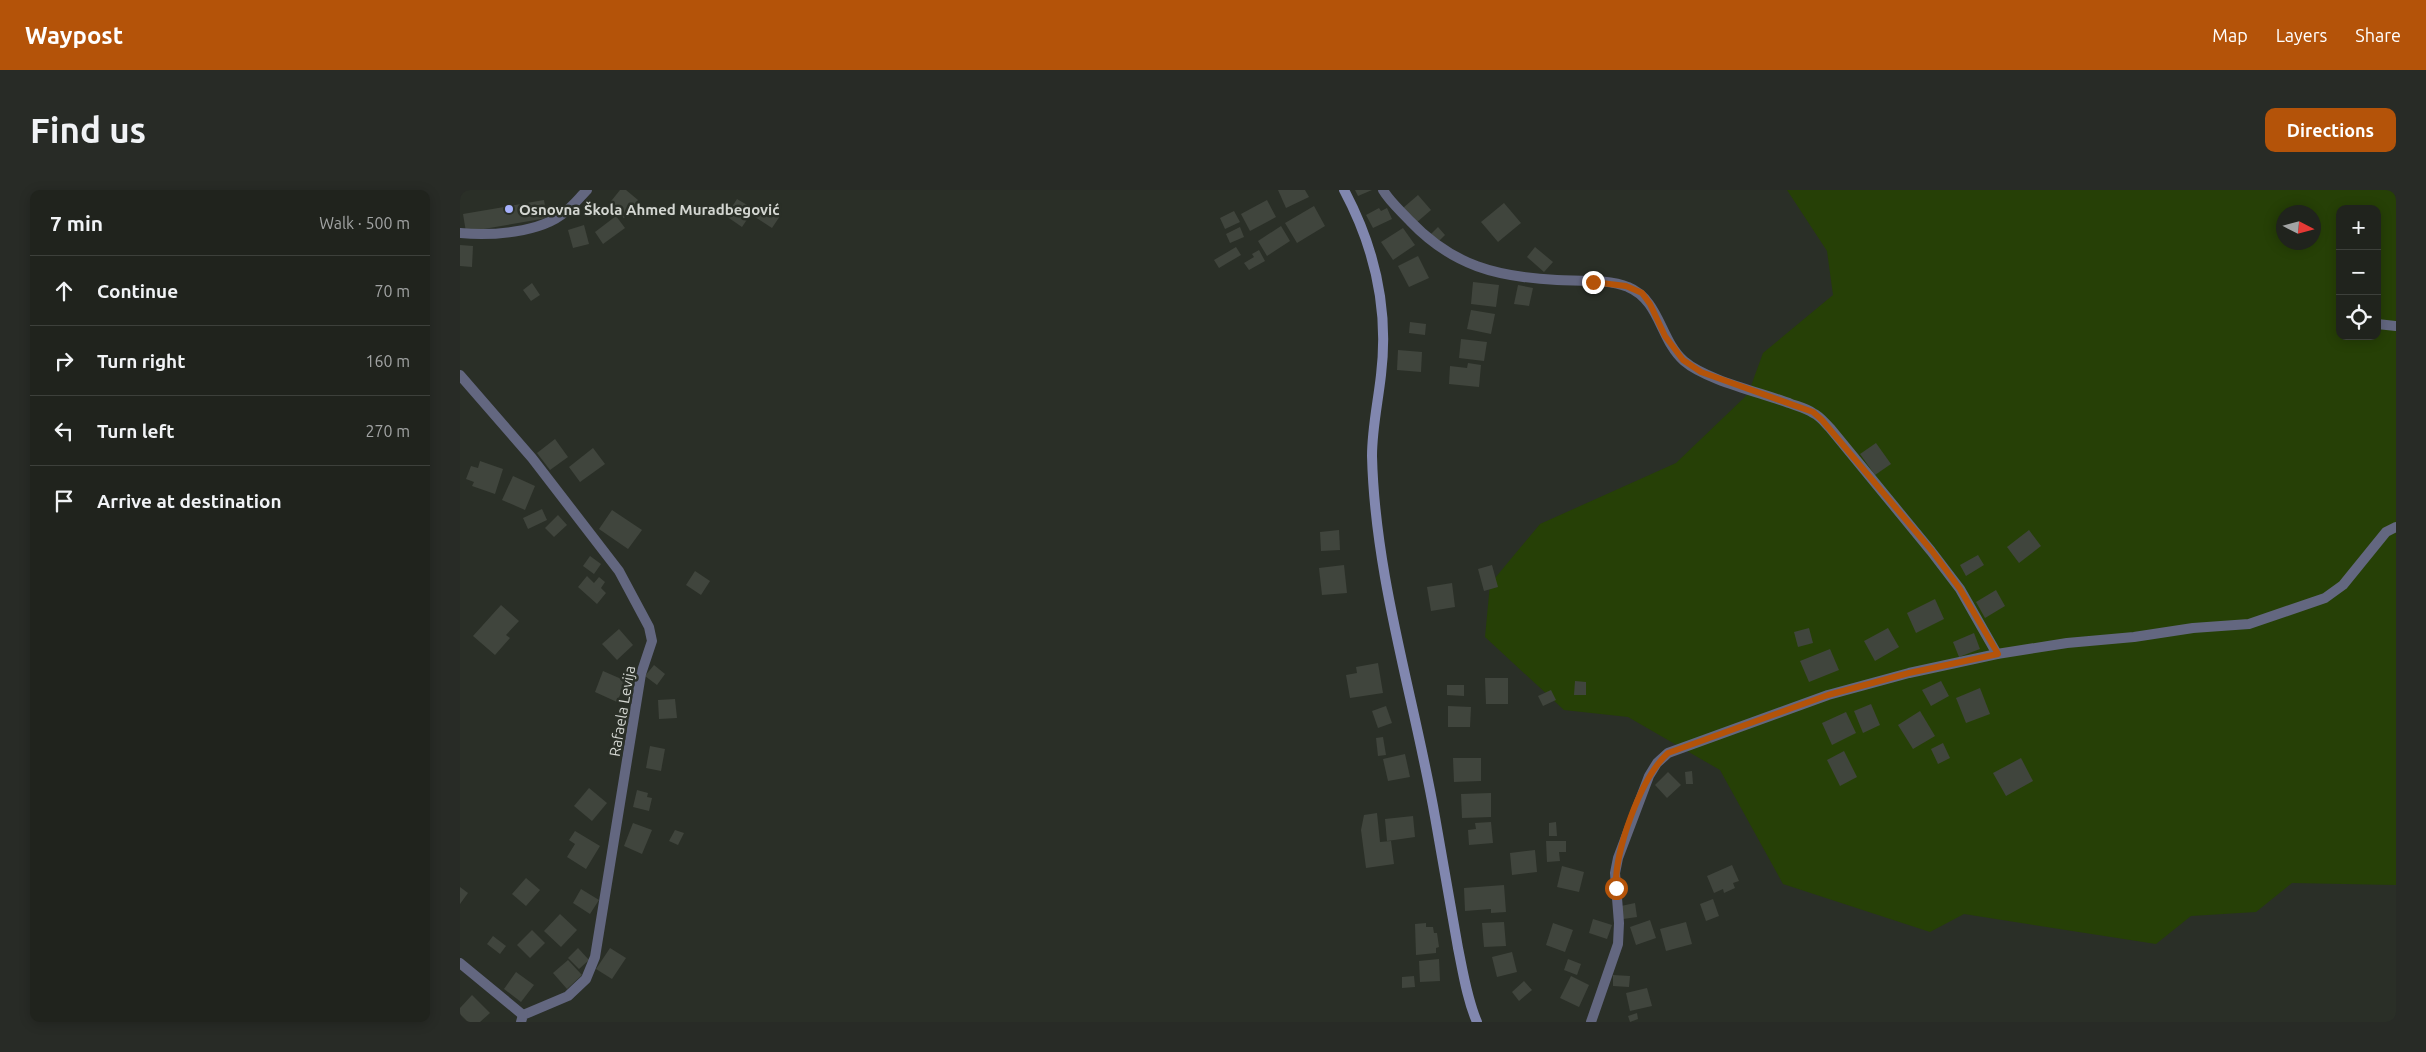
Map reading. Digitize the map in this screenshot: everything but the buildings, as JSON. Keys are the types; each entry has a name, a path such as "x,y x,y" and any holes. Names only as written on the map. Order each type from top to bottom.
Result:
{"main road":[{"path":"1344,190 1361,222 1372,253 1383,324 1382,373 1373,434 1372,456 1380,548 1436,817 1460,959 1477,1022"}],"street":[{"path":"460,233 485,236 540,226 564,213 587,190"},
{"path":"1383,190 1420,232 1442,250 1466,264 1494,273 1523,278 1626,286 1642,293 1650,304 1665,336 1683,360 1701,372 1813,412 1830,428 1932,551 1960,589 1998,654"},
{"path":"2381,324 2396,326"},
{"name":"Rafaela Levija","path":"460,375 532,458 619,571 649,627 652,641 641,674 595,957 586,980 568,996 522,1019 460,963"},
{"path":"1591,1022 1618,944 1619,923 1615,873 1618,858 1649,776 1668,753 1828,695 1909,673 1998,654 2193,628 2249,624 2325,598 2343,585 2386,532 2396,527"}],"green space":[{"path":"1787,190 2396,190 2396,885 2292,883 2256,912 2191,916 2156,944 1964,914 1930,932 1783,884 1720,770 1628,717 1564,710 1485,637 1490,584 1540,524 1676,463 1748,394 1763,353 1833,295 1827,251"}],"place":[{"name":"Osnovna Škola Ahmed Muradbegović","path":"509,209"}],"route":[{"path":"1593,282 1626,286 1642,293 1650,304 1665,336 1683,360 1701,372 1813,412 1822,420 1932,551 1960,589 1998,654 1909,673 1828,695 1668,753 1658,762 1649,776 1626,831 1615,873 1616,888"}]}
